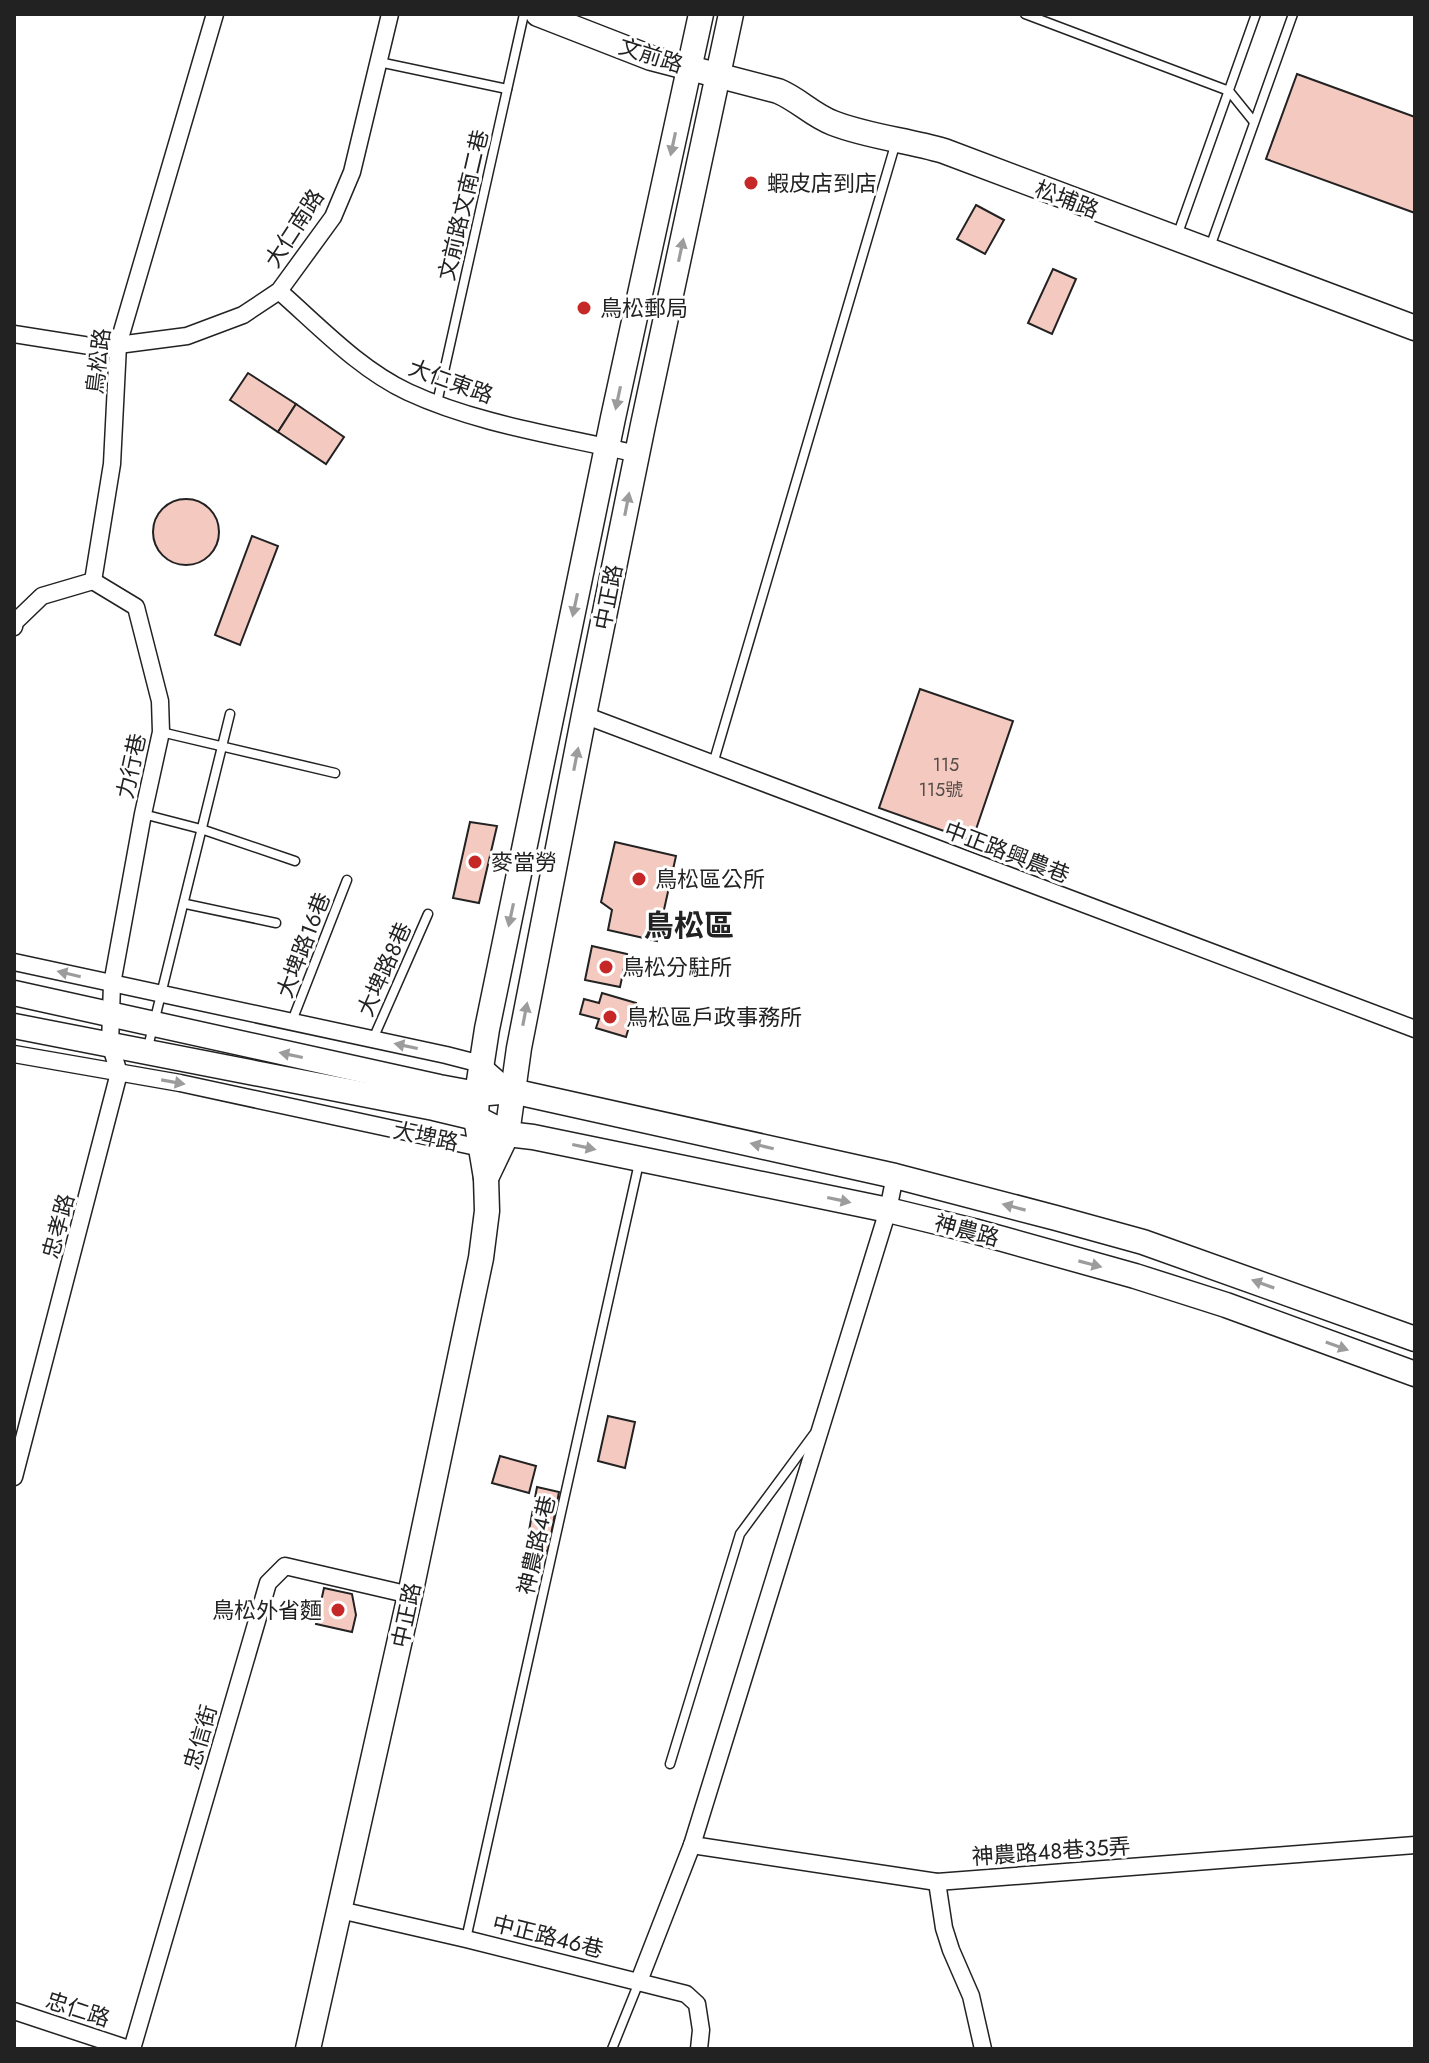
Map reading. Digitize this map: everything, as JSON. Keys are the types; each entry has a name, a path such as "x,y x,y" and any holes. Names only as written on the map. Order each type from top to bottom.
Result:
{"main road":[{"name":"文前路","path":"538,14 651,58 720,75"},
{"name":"中正路","path":"308,2049 410,1595 481,1258 487,1211 486,1178 476,1106 481,1064 607,447 701,14"},
{"name":"中正路","path":"486,1178 507,1134 512,1091 584,715 731,14"},
{"name":"松埔路","path":"720,75 778,91 832,123 944,151 1415,328"},
{"name":"大埤路","path":"14,993 476,1106 507,1134"},
{"name":"大埤路","path":"14,1026 110,1044 133,1062 476,1106 512,1091"},
{"name":"神農路","path":"512,1091 895,1176 1143,1242 1415,1339"},
{"name":"神農路","path":"507,1134 888,1210 1135,1276 1226,1305 1415,1374"}],"street":[{"name":"鳥松路","path":"93,581 112,464 118,345 215,14"},
{"name":"大仁南路","path":"14,334 90,346 187,336 243,315 279,291 333,217 352,172 390,14"},
{"name":"大仁東路","path":"279,291 360,361 406,391 458,411 637,454"},
{"path":"14,627 15,622 42,596 93,581"},
{"name":"力行巷","path":"93,581 136,607 160,701 161,732 112,984"},
{"name":"中正路興農巷","path":"584,715 1415,1029"},
{"path":"14,962 481,1064 512,1091"},
{"path":"112,984 110,1044 133,1062"},
{"name":"大埤路","path":"14,1054 133,1062 481,1148 507,1134"},
{"name":"忠孝路","path":"14,1477 133,1062"},
{"path":"639,1981 692,1845 888,1210 895,1176"},
{"name":"忠信街","path":"131,2049 268,1583 285,1566 410,1595"},
{"name":"神農路48巷35弄","path":"692,1845 937,1882 1415,1845"},
{"path":"937,1882 944,1928 971,1996 983,2049"},
{"name":"中正路46巷","path":"340,1910 686,1994 697,2004 701,2030 699,2049"},
{"name":"忠仁路","path":"14,2011 131,2049"}],"lane":[{"name":"文前路文南二巷","path":"437,403 524,14"},
{"path":"1025,14 1229,91 1254,122"},
{"path":"1175,240 1256,14"},
{"path":"1209,252 1293,14"},
{"path":"379,62 507,89"},
{"path":"713,764 896,141"},
{"path":"133,1062 154,1026 230,714"},
{"path":"161,732 335,773"},
{"path":"143,814 201,829 295,861"},
{"name":"大埤路16巷","path":"292,1022 347,880"},
{"path":"186,904 276,923"},
{"name":"大埤路8巷","path":"373,1039 428,914"},
{"name":"神農路4巷","path":"466,1939 640,1159"},
{"path":"670,1764 740,1534 821,1424"},
{"path":"612,2049 639,1981"}],"building":[{"path":"1297,74 1415,117 1415,213 1266,159"},
{"path":"976,205 1004,220 985,254 957,239"},
{"path":"1053,269 1076,279 1052,334 1028,323"},
{"path":"248,373 296,404 278,432 230,400"},
{"path":"296,404 344,437 326,464 278,432"},
{"path":"192,499 210,508 217,519 217,545 210,556 199,563 180,565 162,556 155,545 153,526 162,508 173,501"},
{"path":"252,536 278,546 240,645 215,635"},
{"path":"920,689 1013,721 972,841 879,808"},
{"name":"麥當勞","path":"470,822 497,826 479,903 453,898"},
{"name":"鳥松區公所","path":"615,842 676,856 657,941 608,930 612,910 601,902"},
{"name":"鳥松分駐所","path":"592,946 627,954 620,987 585,980"},
{"name":"鳥松區戶政事務所","path":"602,993 636,1003 626,1037 596,1028 599,1019 580,1014 584,999 599,1003"},
{"path":"608,1416 635,1422 625,1468 598,1461"},
{"path":"500,1456 536,1466 529,1493 492,1483"},
{"path":"537,1487 559,1492 548,1551 526,1547"},
{"name":"鳥松外省麵","path":"324,1588 352,1594 356,1615 352,1632 316,1624"}],"place":[{"name":"蝦皮店到店","path":"751,183"},
{"name":"鳥松郵局","path":"584,308"},
{"name":"麥當勞","path":"475,862"},
{"name":"鳥松區公所","path":"639,879"},
{"name":"鳥松分駐所","path":"606,967"},
{"name":"鳥松區戶政事務所","path":"610,1017"},
{"name":"鳥松外省麵","path":"338,1610"}],"district":[{"name":"鳥松區","path":"689,925"}]}
